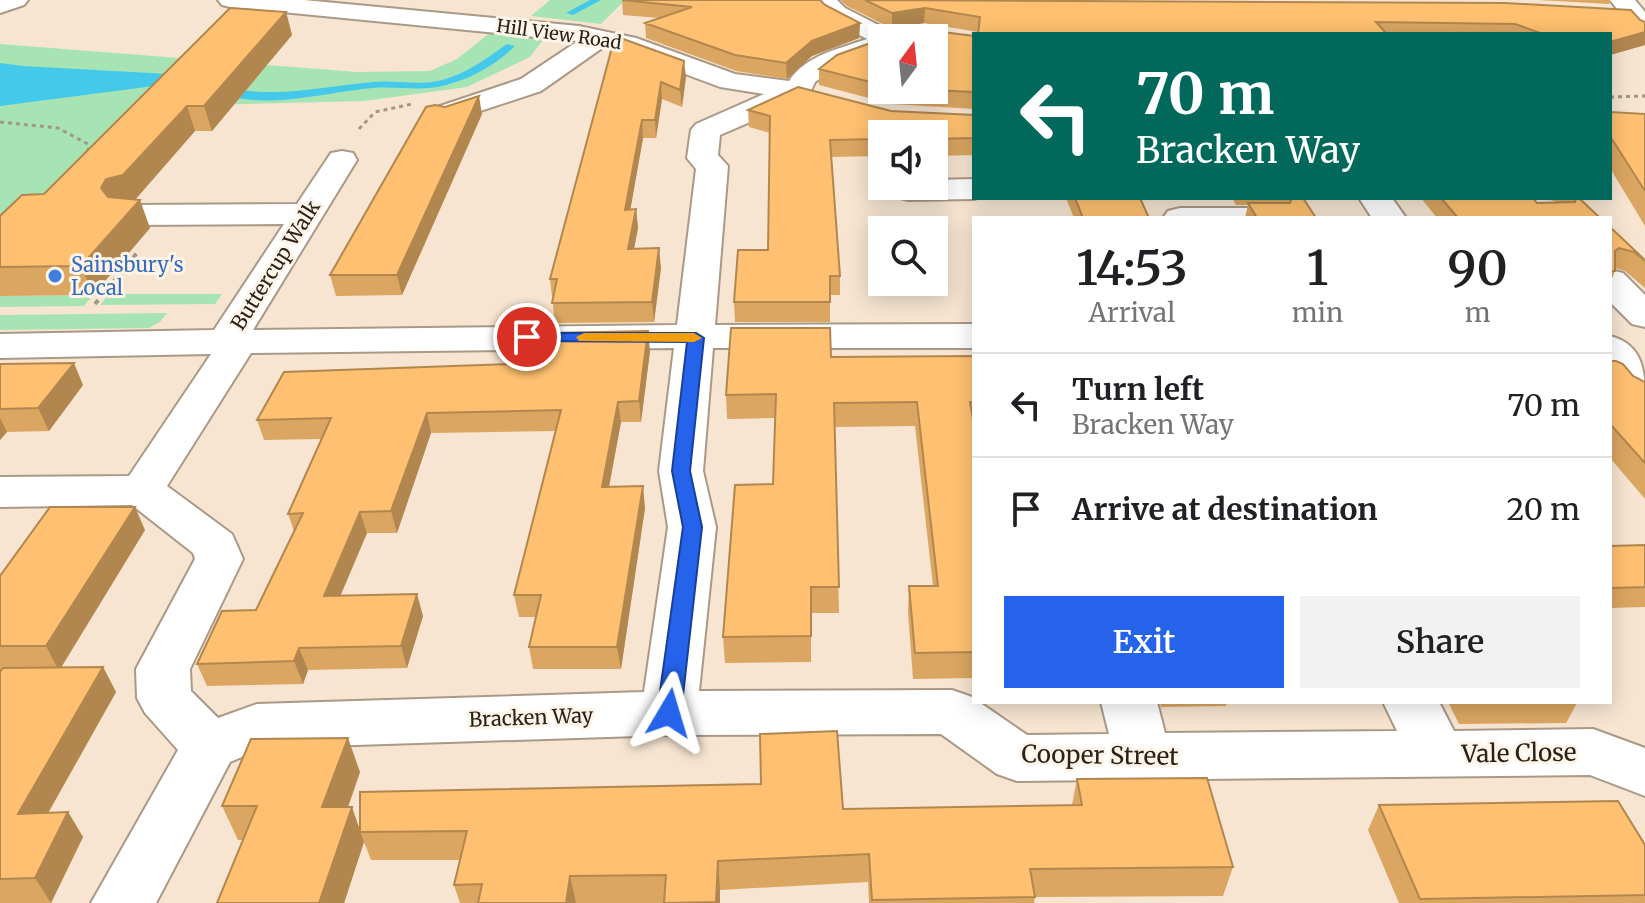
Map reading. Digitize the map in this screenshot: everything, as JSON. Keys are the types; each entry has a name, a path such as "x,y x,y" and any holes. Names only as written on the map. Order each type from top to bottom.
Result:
{"street":[{"path":"0,6 16,0"},
{"name":"Hill View Road","path":"230,0 350,6 548,29 627,43 730,81 828,98"},
{"path":"824,0 836,13 868,27"},
{"path":"447,113 531,85 600,38"},
{"path":"669,713 692,527 681,471 712,166 702,158 706,130 796,91 805,77 826,62 868,47"},
{"name":"Buttercup Walk","path":"0,346 232,342 342,160"},
{"path":"948,189 972,189"},
{"path":"131,215 307,214"},
{"path":"1612,283 1645,316"},
{"path":"142,490 186,426 232,342 499,337 972,336"},
{"path":"1612,337 1645,338"},
{"path":"1612,351 1645,393"},
{"path":"0,492 142,490 215,545 219,559 163,669 164,698 210,746 123,903"},
{"path":"1130,704 1143,757"},
{"path":"1412,704 1437,754"},
{"name":"Cooper Street","path":"669,713 952,712 1017,758 1437,754"},
{"name":"Bracken Way","path":"210,746 257,726 669,713"},
{"name":"Vale Close","path":"1437,754 1593,752 1645,772"}],"path":[{"path":"1612,97 1645,96"},
{"path":"0,122 58,128 88,144 89,161"}],"green space":[{"path":"550,0 625,0 601,24 531,16"},
{"path":"492,31 543,40 530,57 467,87 364,101 168,106 0,256 0,44 357,72 430,71 457,59"},
{"path":"109,294 222,294 215,304 100,305"},
{"path":"93,295 84,306 0,307 0,296"},
{"path":"167,313 160,322 149,328 0,330 0,315"}],"water":[{"path":"0,63 168,74 154,86 0,106"}],"building":[{"path":"622,0 820,0 860,23 812,41 786,63 735,55 645,23 692,7"},
{"path":"865,0 1505,3 1631,10 1645,22 1645,32 1612,41 1612,32 1537,32 1515,24 1376,22 1385,32 978,32 980,17 925,8 892,13"},
{"path":"230,8 286,12 204,106 187,106 123,175 106,179 101,188 108,197 140,200 81,266 0,267 0,216 22,195 44,194"},
{"path":"948,33 972,36 972,92 948,91"},
{"path":"615,36 684,61 680,90 661,82 655,120 642,120 625,210 636,209 628,249 659,248 652,302 552,303 557,279 550,279"},
{"path":"868,44 868,81 819,69 837,55"},
{"path":"798,87 891,111 972,115 972,138 948,139 948,120 868,120 868,139 830,140 840,276 830,276 830,302 734,302 738,250 768,250 770,116 748,110"},
{"path":"479,96 397,275 330,275 426,107 445,107"},
{"path":"1612,112 1645,114 1645,191 1612,139"},
{"path":"1076,200 1141,200 1148,216 1082,216"},
{"path":"1291,200 1304,200 1315,216 1256,216 1248,203 1290,203"},
{"path":"1443,200 1535,200 1537,203 1581,200 1598,216 1456,216"},
{"path":"1612,229 1645,260 1634,252 1619,248 1615,251 1615,271 1612,271"},
{"path":"731,328 830,328 831,357 972,356 972,652 915,653 909,586 938,586 917,402 834,403 839,587 811,587 811,636 723,637 735,485 773,484 776,394 726,395"},
{"path":"648,331 639,401 618,402 602,487 643,486 617,647 529,647 541,595 514,595 561,410 427,413 391,511 360,512 324,596 417,594 401,646 299,648 294,661 197,664 222,611 256,610 303,513 288,514 331,418 257,420 284,372 538,363 545,333"},
{"path":"1612,361 1623,364 1633,376 1645,382 1645,463 1612,426"},
{"path":"74,363 38,408 0,409 0,364"},
{"path":"50,507 135,507 46,646 0,646 0,576"},
{"path":"1645,545 1645,587 1612,588 1612,546"},
{"path":"103,667 18,814 68,812 35,878 0,879 0,672 3,668"},
{"path":"837,731 843,809 1082,805 1077,779 1207,778 1233,867 1030,869 1035,897 872,900 869,854 718,861 716,902 664,903 666,875 570,876 566,903 478,903 482,884 454,885 467,831 360,832 360,792 761,784 760,734"},
{"path":"348,738 322,807 352,807 319,903 217,903 257,806 222,806 251,739"},
{"path":"1618,801 1645,845 1645,895 1420,899 1379,805"}],"waterway":[{"path":"570,13 597,0"},
{"path":"221,89 240,94 277,96 373,85 434,85 465,75 510,46"}],"slow traffic":[{"path":"584,337 694,338"}],"place":[{"name":"Sainsbury's Local","path":"55,276"}],"route":[{"path":"527,337 696,338 681,471 692,527 669,713"}]}
